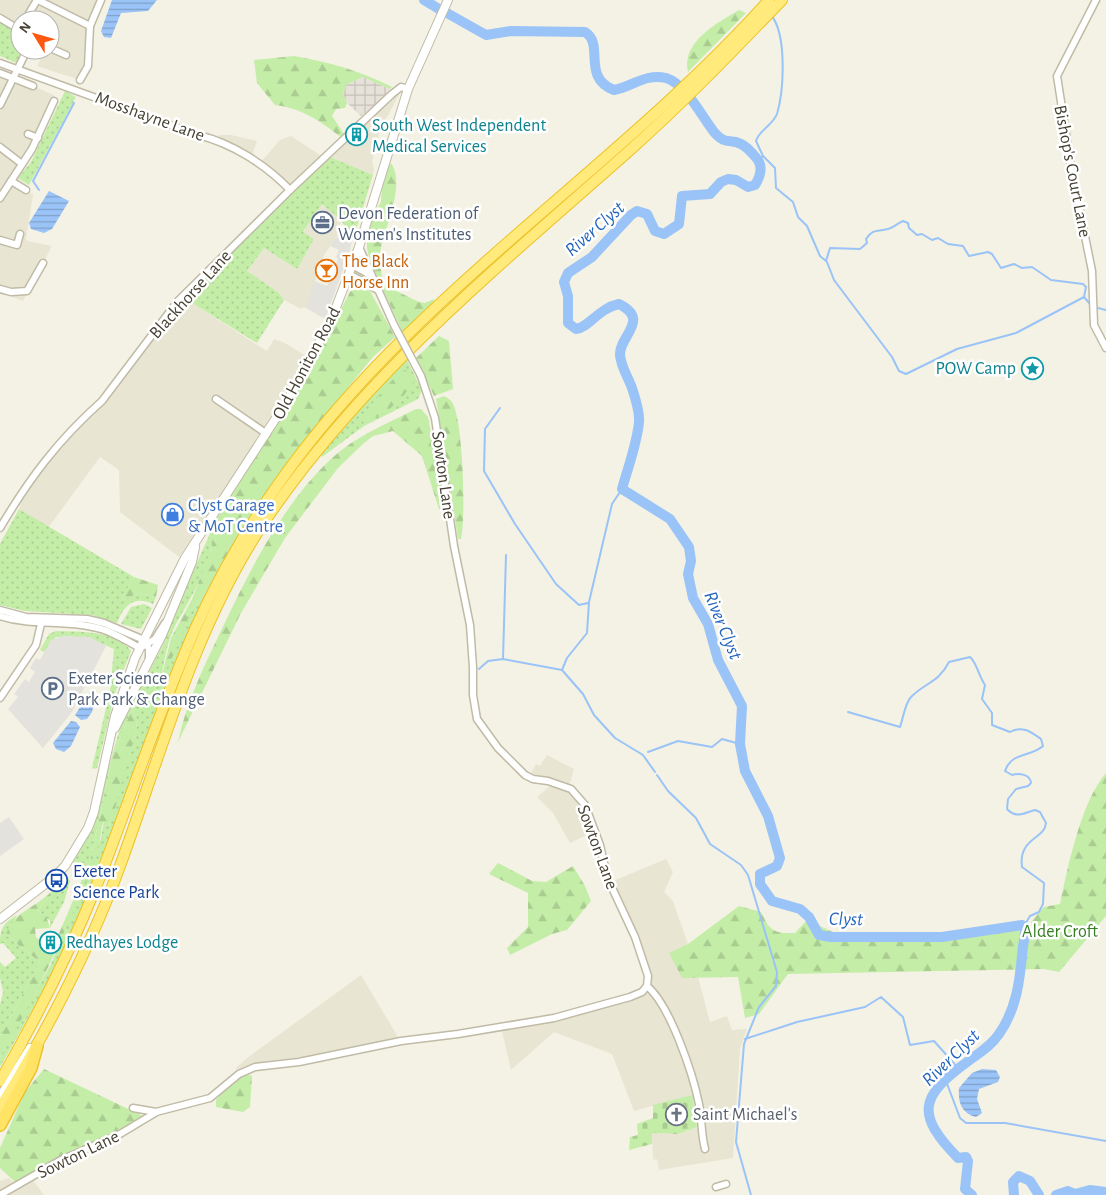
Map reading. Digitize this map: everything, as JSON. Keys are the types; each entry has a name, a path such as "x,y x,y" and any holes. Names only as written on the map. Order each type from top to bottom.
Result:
{"highway":[{"path":"757,20 769,0"},
{"path":"0,1108 54,1014 100,918 199,644 217,606 261,528 320,448 386,372 441,318 673,104 757,20 781,1"},
{"path":"0,1082 31,1028 72,944 95,890 173,680 216,587 254,520 304,449 357,386 435,308 673,104"},
{"path":"0,1125 32,1068 37,1046"}],"street":[{"path":"38,0 90,26"},
{"path":"80,80 88,66 90,26 101,0"},
{"name":"Old Honiton Road","path":"0,919 53,878 66,866 77,848 94,812 119,702 185,558 267,434 303,374 332,318 358,247 408,89 448,0"},
{"name":"Bishop's Court Lane","path":"1096,0 1056,76 1072,172 1092,270 1095,331 1106,348"},
{"path":"60,52 66,55"},
{"path":"0,105 23,60"},
{"name":"Mosshayne Lane","path":"0,63 198,135 217,140 277,176 290,190"},
{"path":"0,73 33,86"},
{"name":"Blackhorse Lane","path":"0,528 37,469 91,410 102,401 169,311 290,190 392,94 401,87 408,89"},
{"path":"0,198 38,138 54,101"},
{"path":"28,134 38,138"},
{"path":"0,147 22,164"},
{"path":"11,181 26,190"},
{"path":"0,240 17,245 20,234"},
{"name":"Sowton Lane","path":"0,1194 61,1160 120,1134 156,1112 210,1098 239,1074 255,1068 299,1062 401,1040 458,1034 554,1018 642,992 647,986 648,976 635,937 611,887 600,845 585,805 571,789 525,775 498,748 477,719 474,705 470,625 454,546 435,418 420,376 377,290 358,247"},
{"path":"0,289 10,292 27,291 43,263"},
{"path":"352,265 370,275"},
{"path":"349,274 377,290"},
{"path":"216,399 267,434"},
{"name":"Old Honiton Road","path":"112,734 148,665 192,562 196,543"},
{"path":"0,610 26,616 97,621 144,644"},
{"path":"0,616 41,624 82,626 106,631 144,644"},
{"path":"26,616 41,624"},
{"path":"0,698 36,645 41,624 48,618"},
{"name":"Old Honiton Road","path":"144,644 154,639 167,620"},
{"path":"40,634 55,627 82,626"},
{"name":"Old Honiton Road","path":"144,644 148,665"},
{"path":"647,986 656,994 668,1014 699,1105 700,1128 705,1150"},
{"path":"0,1097 42,1028 54,1014"},
{"name":"Sowton Lane","path":"133,1108 156,1112"},
{"path":"716,1187 726,1184"}],"shaded area":[{"path":"0,0 101,0 90,26 88,66 80,80 37,66 40,60 60,60 60,10 10,10 10,20 0,17"},
{"path":"0,72 54,95 41,126 11,174 29,186 28,191 33,195 27,241 52,246 23,301 0,292"},
{"path":"363,77 390,89 377,104 361,116 347,103 343,94 346,85"},
{"path":"398,93 399,95 380,130 372,161 373,175 330,157 380,107"},
{"path":"219,135 231,135 257,141 251,158 218,138"},
{"path":"291,136 323,157 290,187 260,163 280,140"},
{"path":"322,204 342,221 339,226 341,231 324,255 306,308 303,307 301,309 284,300 278,292 247,271 264,248 297,269 314,239 303,233"},
{"path":"340,233 352,239 350,251 325,319 306,308 314,281 327,286 338,259 336,257 339,250 330,246"},
{"path":"184,298 267,351 274,339 285,343 306,356 253,447 179,557 120,512 119,470 100,457 48,528 19,509 24,494 35,475 82,424"},
{"name":"Exeter Science Park Park & Change","path":"63,636 90,637 106,646 72,712 43,748 8,709 18,697 14,694 25,679 29,682 35,672 30,668 36,658 40,660 51,640"},
{"path":"547,755 574,769 569,786 531,773 536,764 540,766"},
{"path":"550,786 574,794 588,818 593,832 570,843 553,813 537,797"},
{"path":"9,817 24,839 0,856 0,823"},
{"path":"666,859 673,872 664,892 673,901 688,944 669,954 691,977 698,977 710,1022 727,1016 732,1030 747,1029 740,1049 733,1158 659,1170 657,1159 653,1160 652,1133 678,1134 697,1127 692,1095 634,1111 612,1054 554,1032 511,1070 501,1027 554,1019 648,988 651,975 613,881"},
{"path":"361,975 398,1037 322,1055 266,1061 237,1071 236,1068 247,1058"},
{"path":"9,1178 17,1187 32,1179 44,1195 0,1195 0,1181"}],"green space":[{"path":"739,10 746,13 688,72 687,61 695,43 711,27"},
{"path":"0,22 10,27 10,60 21,60 19,64 0,56"},
{"path":"294,56 344,68 392,87 390,89 363,77 346,85 343,94 347,103 345,108 336,109 332,116 344,134 341,137 303,112 275,105 257,83 254,60"},
{"path":"65,91 76,97 29,185 18,178 31,162"},
{"path":"330,157 373,175 355,233 346,230 342,221 322,204 303,232 314,239 297,269 264,248 247,271 278,292 284,300 257,343 184,298"},
{"path":"391,163 395,173 395,196 380,255 382,278 378,278 370,260 367,240 375,212 381,201 382,186"},
{"path":"380,283 419,302 425,303 434,299 433,304 403,333"},
{"path":"356,286 370,291 395,337 373,357 292,456 254,509 210,586 187,616 188,623 160,683 171,638 192,599 211,550 216,520 298,389 350,292","holes":["326,340 318,357 298,389"]},
{"path":"439,336 449,341 453,389 434,396 416,358"},
{"path":"406,358 422,390 418,399 364,426 322,457 321,455 357,410"},
{"path":"405,370 411,373 413,383 403,396 384,413 362,422 380,393"},
{"path":"444,396 453,404 459,430 463,492 463,528 461,539 458,539 436,399"},
{"path":"416,409 421,409 428,417 446,512 439,509 422,456 393,431 373,436 364,443 338,468 285,538 241,613 178,742 181,728 207,659 255,564 297,497 313,477 341,451 372,431"},
{"path":"19,509 134,577 122,598 125,599 139,593 156,597 153,604 146,601 130,603 123,611 117,623 92,615 25,611 0,605 0,544"},
{"path":"216,520 212,547 202,574 170,637 161,680 187,616 210,586 177,663 78,918 46,983 0,1067 0,1057 51,964 101,838 104,821 109,826 136,732 137,719 132,709 113,755 90,861 82,883 73,863 91,828 120,728 166,639 164,637"},
{"path":"134,577 158,585 156,597 139,593 125,599 122,598"},
{"path":"144,604 152,608 141,629 121,624 131,607"},
{"path":"56,631 86,632 107,636 125,644 131,651 115,693 97,768 94,769 92,768 110,691 114,649 86,638 65,636 56,637 44,652 40,650 49,634"},
{"path":"132,709 137,719 136,732 114,812 108,827 104,821 91,870 53,956 32,1000 0,1057 0,1037 40,962 6,935 15,919 40,901 67,876 68,878 37,910 46,916 50,928 35,929 36,937 49,949 54,945 90,861 113,755"},
{"name":"Alder Croft","path":"1106,773 1106,916 1059,972 1044,969 788,974 759,1014 745,1018 738,977 682,978 669,953 688,944 739,906 761,912 770,927 782,933 795,933 807,920 835,933 998,933 1031,928 1031,922 1044,907 1060,904 1071,853 1083,817 1089,800"},
{"path":"498,863 532,881 546,882 573,866 585,886 591,901 567,930 552,934 510,955 507,948 528,927 528,893 489,874"},
{"path":"68,878 70,881 64,902 50,928 50,921 37,910"},
{"path":"17,915 6,935 40,962 0,1037 0,1005 3,992 0,978 0,962 5,967 16,958 3,943 0,944 1,934 5,924"},
{"path":"44,1069 145,1117 15,1182 0,1168 0,1148 25,1092"},
{"path":"247,1074 252,1076 250,1107 243,1112 216,1107 216,1100 233,1082"},
{"path":"692,1095 697,1127 678,1134 652,1133 652,1144 629,1150 630,1137 638,1135 637,1124 653,1118 653,1105"}],"water":[{"path":"112,0 157,0 148,11 121,13 111,38 104,37 101,31"},
{"path":"49,191 69,201 52,229 44,233 31,229 29,223"},
{"path":"90,692 94,692 96,696 92,712 87,719 81,720 75,715"},
{"path":"71,721 76,722 80,727 71,746 64,752 56,749 53,743"},
{"path":"982,1069 996,1070 1000,1077 998,1082 979,1089 977,1099 982,1113 976,1117 967,1113 961,1106 959,1088 972,1073"}],"waterway":[{"name":"River Clyst","path":"424,0 439,9"},
{"name":"River Clyst","path":"447,13 486,35 511,31 585,32 591,37 598,77 604,84 614,90 652,77 666,78 673,81 687,94 718,136 743,145 760,163 760,172 755,185 748,187 736,180 728,179 721,182 710,194 682,196 679,224 664,234 655,231 647,214 637,211 631,215 592,257 568,273 564,282 568,296 568,323 576,329 580,328 606,309 619,304 633,316 633,322 621,348 620,355 623,368 636,400 639,422 622,489 670,519 689,547 691,561 688,574 693,598 708,624 718,660 742,706 740,744 745,771 768,816 780,858 777,866 760,874 760,884 772,901 800,909 809,917 819,935 831,937 942,937 1022,925 1025,927 1017,992 1005,1024 989,1046 951,1074 939,1086 932,1096 929,1107 930,1118 935,1130 944,1143 958,1158 966,1157 968,1161 965,1189 972,1195"},
{"path":"758,160 763,156 756,141 775,118 781,91 782,48 780,35 771,15"},
{"path":"39,190 33,181 74,103"},
{"path":"763,156 775,168 776,188 793,202 798,217 807,226 820,256 826,261 830,248 860,249 867,243 866,239 871,233 890,228 903,221 908,223 909,228 917,235 922,234 932,240 938,238 948,244 963,246 969,256 988,252 992,254 1001,268 1014,264 1022,268 1032,267 1051,280 1083,284 1086,287 1084,297 1090,304"},
{"path":"827,262 834,280 892,357 899,371 906,374 957,349 1016,333 1084,297"},
{"path":"1094,307 1106,310"},
{"path":"500,408 485,429 484,471 515,524 556,584 579,605 588,603"},
{"path":"622,489 612,504 589,602 587,633 567,658 562,670 583,694 594,715 615,738 643,755 655,772"},
{"path":"503,659 506,555"},
{"path":"848,712 900,727 911,697 941,674 949,662 970,657 985,685 982,699 992,713 992,725 1010,732 1018,729 1026,730 1041,739 1043,746 1016,758 1008,765 1005,771 1012,775 1021,774 1026,776 1031,783 1028,786 1016,789 1008,799 1007,809 1017,815 1035,810 1040,812 1046,823 1041,833 1024,850 1022,857 1022,867 1044,883 1043,904 1039,912 1030,916 1024,926"},
{"path":"479,669 488,661 503,659 562,670"},
{"path":"648,752 678,741 712,747 722,739 740,744"},
{"path":"657,775 668,791 696,818 710,844 741,865 748,875 777,972 776,986 759,1007 744,1044 736,1142 751,1195"},
{"path":"745,1039 797,1022 865,1007 881,997 903,1017 910,1045 934,1041 958,1068"},
{"path":"946,1081 960,1118 966,1123 1005,1123 1106,1141"},
{"name":"River Clyst","path":"1014,1195 1013,1182 1019,1176 1030,1181 1039,1195"},
{"name":"River Clyst","path":"1056,1195 1068,1191 1075,1194 1090,1190 1106,1192"}],"place":[{"name":"South West Independent Medical Services","path":"356,135"},
{"name":"Devon Federation of Women's Institutes","path":"322,223"},
{"name":"The Black Horse Inn","path":"326,271"},
{"name":"POW Camp","path":"1032,368"},
{"name":"Clyst Garage & MoT Centre","path":"172,515"},
{"name":"Exeter Science Park Park & Change","path":"52,688"},
{"name":"Exeter Science Park","path":"57,881"},
{"name":"Redhayes Lodge","path":"50,942"},
{"name":"Saint Michael's","path":"677,1114"}],"water label":[{"name":"Clyst","path":"846,918"}]}
